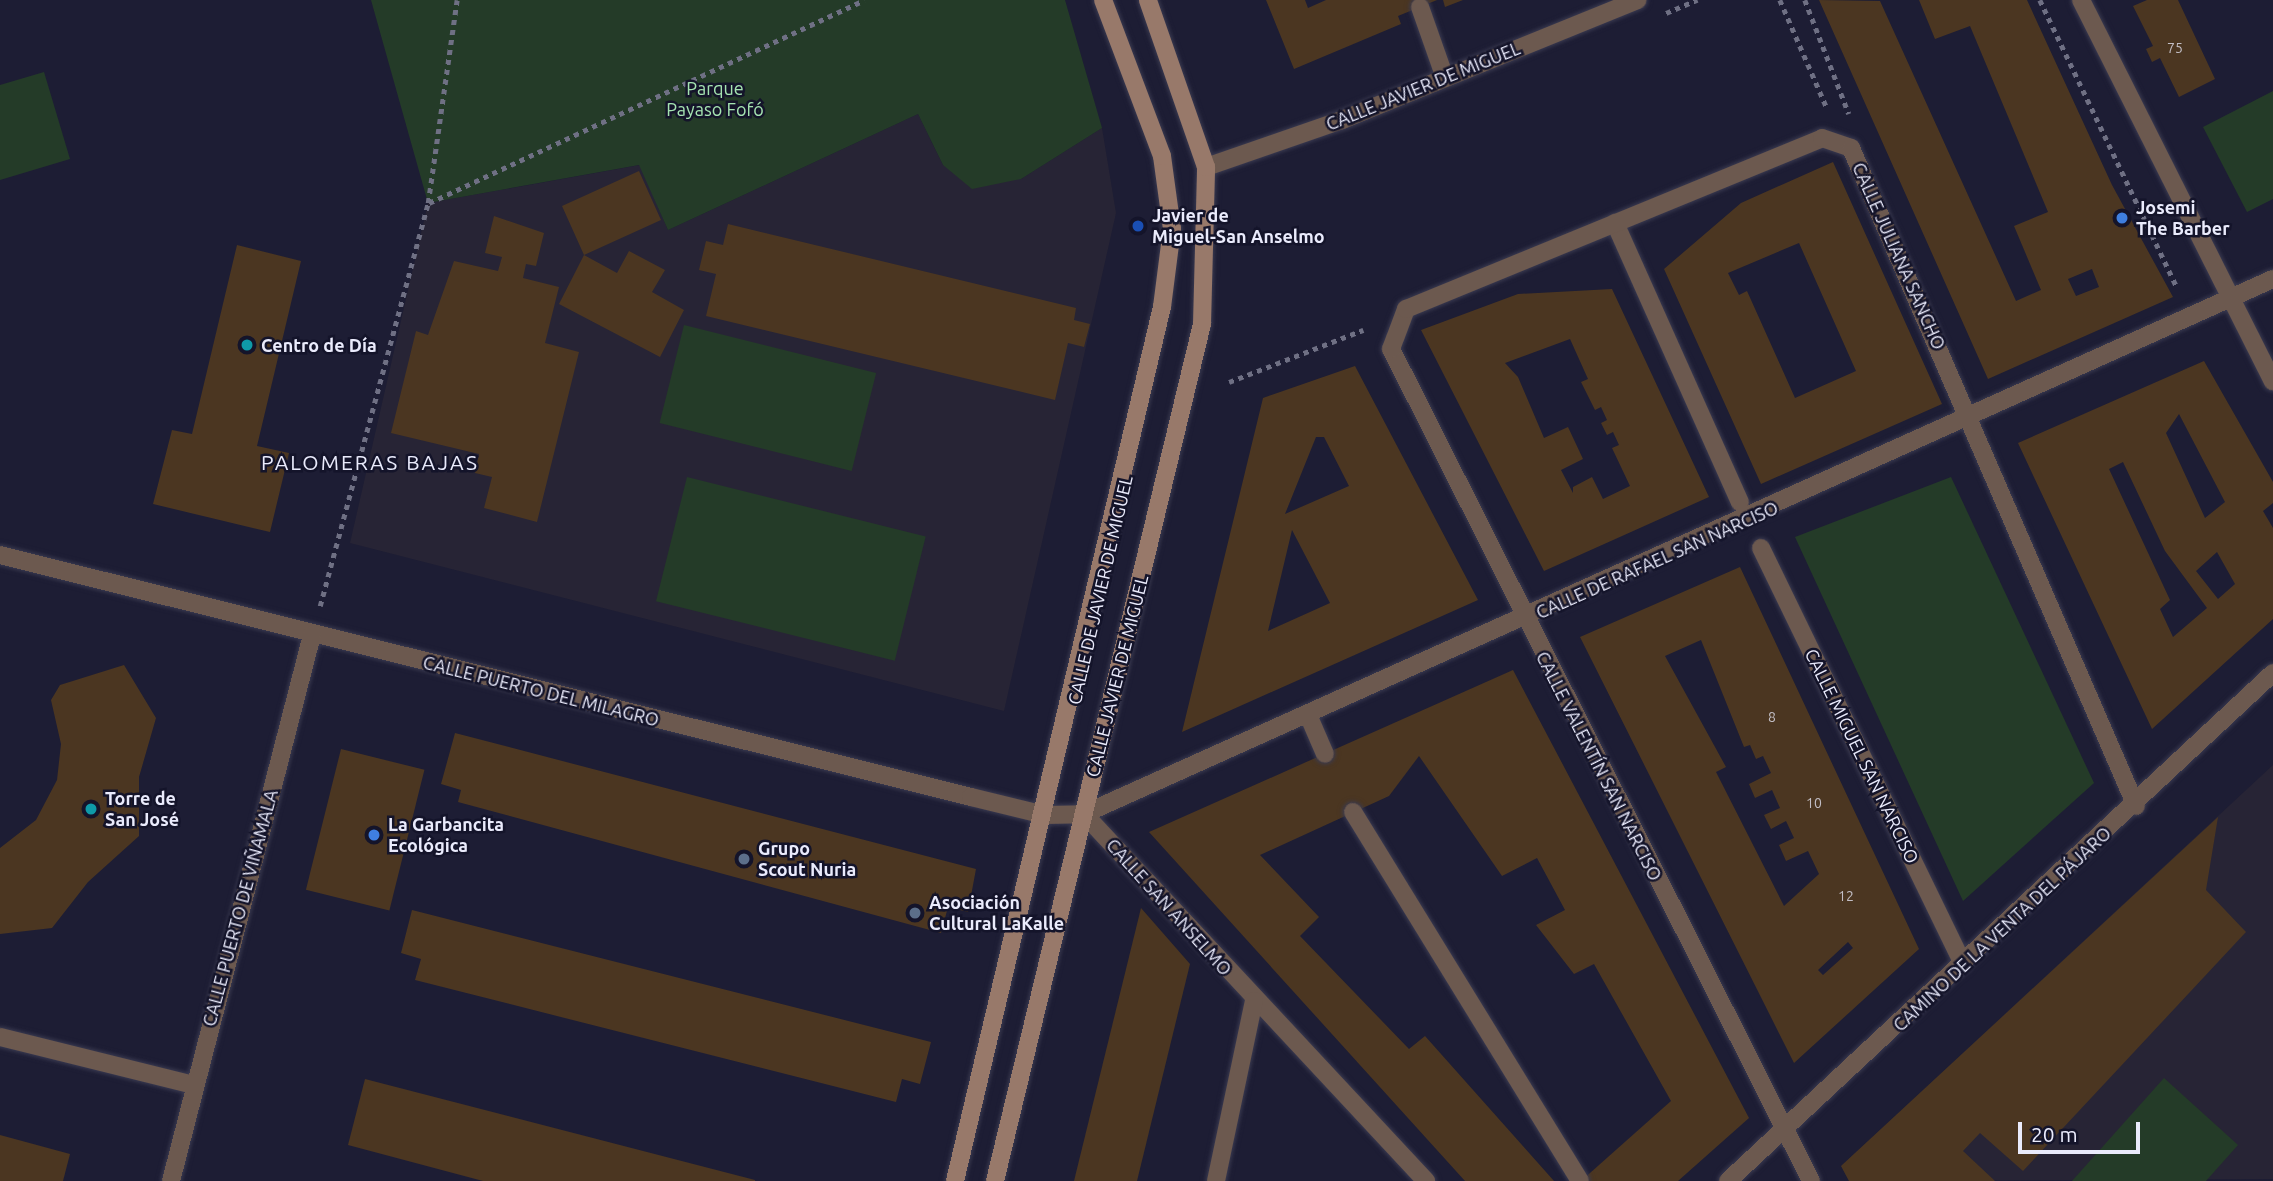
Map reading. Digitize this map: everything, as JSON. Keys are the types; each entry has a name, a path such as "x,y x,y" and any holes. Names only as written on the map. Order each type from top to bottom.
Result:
{"street":[{"name":"CALLE DE JAVIER DE MIGUEL","path":"954,1181 1152,368 1172,229 1163,156 1103,0"},
{"name":"CALLE JAVIER DE MIGUEL","path":"995,1181 1202,324 1206,167 1149,0"},
{"name":"CALLE JAVIER DE MIGUEL","path":"1206,167 1445,78 1638,0"},
{"path":"2081,0 2230,304 2273,381"},
{"path":"1420,7 1445,78"},
{"name":"CALLE JULIANA SANCHO","path":"1391,349 1406,309 1822,138 1852,148 2136,806"},
{"path":"1615,223 1740,502"},
{"name":"CALLE DE RAFAEL SAN NARCISO","path":"1084,814 1309,717 2230,304 2273,279"},
{"name":"CALLE VALENTÍN SAN NARCISO","path":"1391,349 1524,621 1786,1127 1811,1181"},
{"name":"CALLE MIGUEL SAN NARCISO","path":"1761,548 1964,964"},
{"name":"CALLE PUERTO DEL MILAGRO","path":"0,555 312,635 1045,815 1084,814"},
{"name":"CALLE PUERTO DE VIÑAMALA","path":"171,1181 312,635"},
{"name":"CAMINO DE LA VENTA DEL PÁJARO","path":"1728,1181 2136,806 2273,673"},
{"path":"1309,717 1325,754"},
{"path":"1353,812 1580,1181"},
{"name":"CALLE SAN ANSELMO","path":"1084,814 1254,1001 1426,1181"},
{"path":"1216,1181 1254,1001"},
{"path":"0,1037 194,1085"}],"path":[{"path":"312,635 428,204 457,0"},
{"path":"428,204 864,0"},
{"path":"1780,0 1830,114"},
{"path":"1805,0 1849,114"},
{"path":"2040,0 2176,285"},
{"path":"1229,382 1363,330"}],"shaded area":[{"path":"918,114 943,165 1021,179 1102,128 1116,213 1004,711 350,543 428,203 640,165 668,230"},
{"path":"2273,765 2273,1179 1849,1181 1841,1166"}],"green space":[{"name":"Parque Payaso Fofó","path":"371,0 1065,0 1102,128 1021,179 972,189 943,165 918,114 668,230 639,165 428,203"},
{"path":"44,72 70,159 0,180 0,85"},
{"path":"2273,91 2273,199 2247,212 2203,127"},
{"path":"684,325 876,373 852,471 660,423"},
{"path":"687,477 926,537 895,661 656,601"},
{"path":"1951,477 2094,783 1963,901 1795,537"},
{"path":"2164,1078 2238,1145 2206,1181 2072,1181"}],"building":[{"path":"1266,0 1305,0 1308,8 1326,0 1437,0 1398,16 1401,24 1294,69"},
{"path":"1443,0 1463,0 1445,7"},
{"path":"1819,0 1880,1 2016,301 2041,290 2014,226 2048,212 1970,26 1935,39 1919,0 2027,0 2112,185 2173,297 1988,379","holes":["2092,269 2099,287 2076,296 2068,279"]},
{"path":"2147,0 2178,0 2215,79 2179,97 2160,58 2152,62 2146,49 2153,46 2133,6"},
{"path":"1833,162 1942,404 1761,484 1664,269 1741,203","holes":["1799,243 1856,371 1795,398 1747,291 1739,295 1728,273"]},
{"path":"639,171 661,220 584,255 562,206"},
{"path":"494,216 544,233 536,266 526,264 523,278 559,287 545,343 579,352 537,522 484,508 492,477 475,473 479,454 391,433 416,331 428,335 454,261 498,271 502,257 485,253"},
{"path":"728,224 1076,308 1074,320 1090,324 1084,347 1068,343 1055,400 706,316 716,274 699,270 706,241 723,245"},
{"name":"Centro de Día","path":"237,245 301,261 257,446 289,453 270,532 153,504 172,430 192,434"},
{"path":"629,251 665,270 652,292 684,310 660,357 559,304 584,255 617,273"},
{"path":"1612,289 1709,497 1544,571 1421,330 1518,294","holes":["1570,339 1588,379 1581,382 1595,410 1601,407 1607,420 1601,423 1607,435 1613,432 1619,445 1612,448 1630,486 1603,499 1592,477 1573,487 1573,493 1561,470 1583,459 1568,427 1544,438 1518,377 1505,363"]},
{"path":"2204,361 2273,482 2273,503 2263,511 2273,528 2273,619 2152,729 2018,443","holes":["2179,414 2225,502 2205,518 2166,433","2123,462 2165,551 2207,608 2173,637 2160,609 2170,600 2109,469","2217,552 2235,584 2218,599 2196,571"]},
{"path":"1355,366 1478,600 1182,732 1263,398","holes":["1316,437 1324,437 1349,486 1285,514","1292,530 1330,603 1268,631"]},
{"path":"1740,567 1919,949 1794,1063 1580,637","holes":["1701,640 1744,747 1750,745 1756,759 1763,756 1771,773 1749,784 1755,798 1772,790 1780,808 1764,815 1771,829 1786,821 1794,838 1779,845 1786,861 1808,851 1819,874 1784,906 1716,772 1726,767 1665,656","1848,942 1853,948 1823,975 1818,970"]},
{"name":"Torre de San José","path":"124,665 156,718 139,777 139,836 88,882 52,928 0,934 0,848 36,820 57,780 61,744 51,700 60,685"},
{"path":"1513,670 1749,1118 1678,1181 1581,1181 1671,1101 1594,964 1574,974 1536,925 1565,910 1537,858 1502,876 1419,756 1389,796 1260,855 1319,917 1300,936 1409,1049 1425,1036 1554,1181 1465,1181 1149,832"},
{"path":"455,733 976,869 968,912 948,907 941,933 458,802 461,790 441,784"},
{"path":"341,749 424,770 389,910 306,890"},
{"path":"2218,817 2206,890 2246,932 2023,1171 1980,1133 1963,1151 1995,1181 1849,1181 1841,1166"},
{"path":"1141,908 1190,964 1137,1181 1074,1181"},
{"path":"412,910 931,1042 920,1084 902,1079 896,1102 415,980 421,959 401,953"},
{"path":"365,1079 755,1181 483,1181 348,1145"},
{"path":"0,1135 70,1154 63,1181 0,1181"}],"place":[{"name":"Josemi The Barber","path":"2122,218"},
{"name":"Javier de Miguel-San Anselmo","path":"1138,226"},
{"name":"Centro de Día","path":"247,345"},
{"name":"Torre de San José","path":"91,809"},
{"name":"La Garbancita Ecológica","path":"374,835"},
{"name":"Grupo Scout Nuria","path":"744,859"},
{"name":"Asociación Cultural LaKalle","path":"915,913"}],"district":[{"name":"PALOMERAS BAJAS","path":"370,462"}]}
